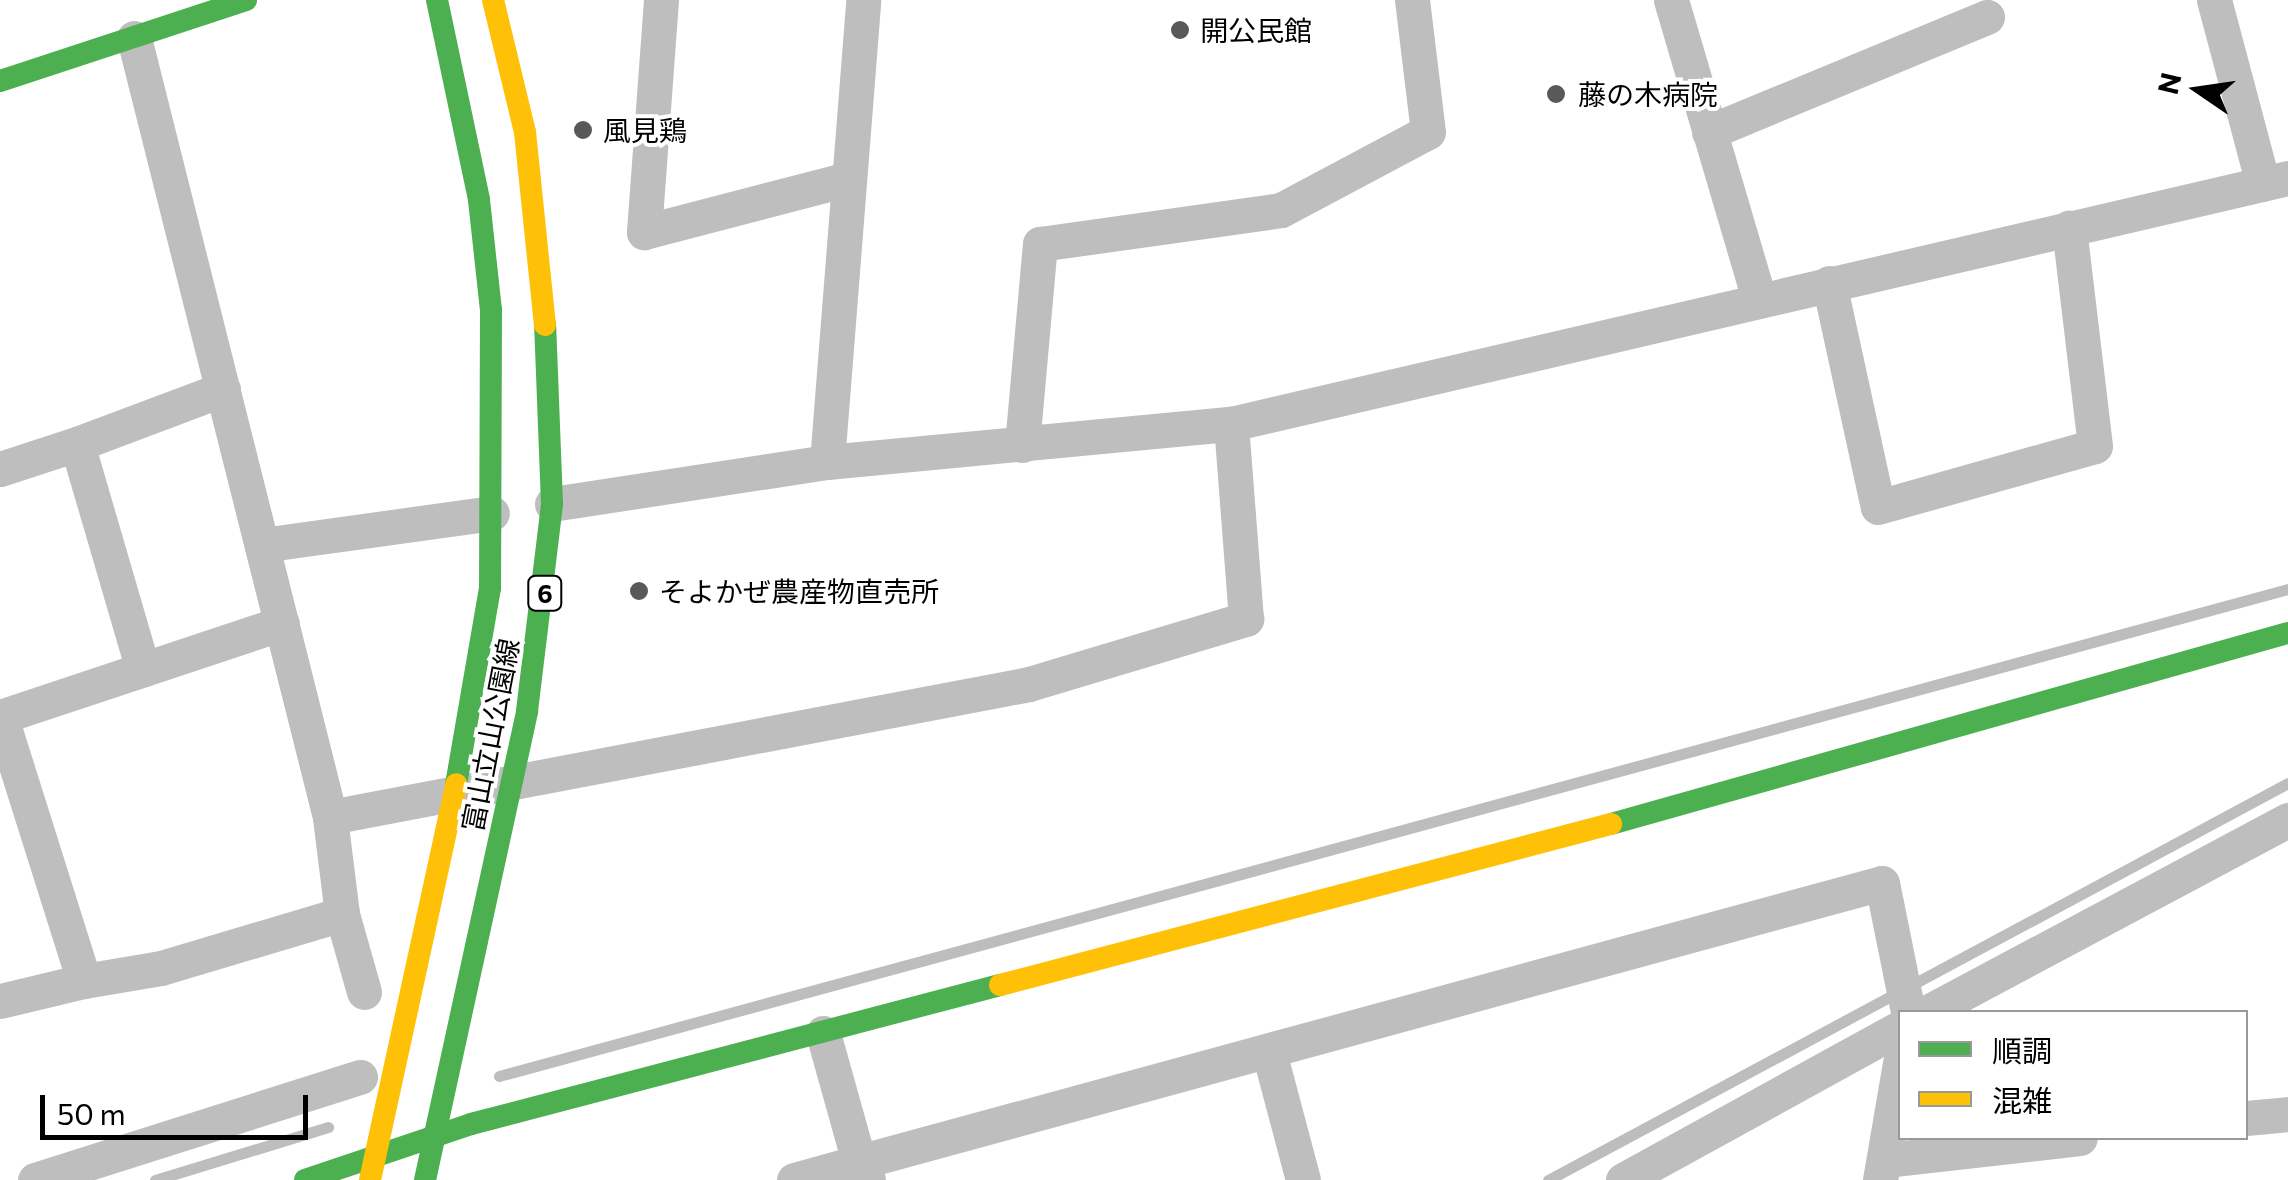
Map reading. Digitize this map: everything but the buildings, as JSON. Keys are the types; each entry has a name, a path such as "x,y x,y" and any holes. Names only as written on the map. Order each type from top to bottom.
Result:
{"main road":[{"path":"0,81 246,0"},
{"name":"富山立山公園線","path":"372,1170 454,796 487,607 492,513 491,310 479,200 438,0"},
{"name":"富山立山公園線","path":"425,1180 538,655 552,504 542,250 525,132 493,0"},
{"path":"304,1180 372,1170 435,1137 1787,778 2288,633"}],"street":[{"path":"661,0 644,232 848,178"},
{"path":"827,462 863,0"},
{"path":"1022,445 1040,244 1281,210 1428,132 1412,0"},
{"path":"1672,0 1759,299"},
{"path":"552,504 827,462 1231,424 2276,181 2214,0"},
{"path":"1709,132 1987,17"},
{"path":"134,38 330,817 342,914 364,992"},
{"path":"1829,283 1878,507 2095,446 2069,228"},
{"path":"0,469 223,390"},
{"path":"330,817 1028,684 1246,619 1231,424"},
{"path":"77,444 143,670"},
{"path":"262,545 492,513"},
{"path":"84,981 0,717 282,623"},
{"path":"1932,1010 2288,820"},
{"path":"794,1180 864,1171 1269,1052 1882,883 1908,1010"},
{"path":"0,1001 160,968 342,914"},
{"path":"1623,1180 1679,1164 1898,1029"},
{"path":"823,1032 864,1171"},
{"path":"1269,1052 1303,1180"},
{"path":"1898,1076 1883,1170 2068,1140"},
{"path":"35,1180 360,1077"},
{"path":"2248,1118 2288,1114"}],"waterway":[{"path":"499,1076 2288,589"},
{"path":"1548,1180 2288,783"},
{"path":"155,1180 328,1127"}],"traffic: fast":[{"path":"0,81 246,0"},
{"path":"437,0 479,200 491,310 490,588 456,784"},
{"path":"425,1180 527,711 552,504 545,325"},
{"path":"1611,824 2288,633"},
{"path":"305,1180 471,1124 1000,985"}],"traffic: slow":[{"path":"493,0 525,132 545,325"},
{"path":"370,1180 456,784"},
{"path":"1000,985 1611,824"}],"place":[{"name":"開公民館","path":"1180,30"},
{"name":"藤の木病院","path":"1556,94"},
{"name":"風見鶏","path":"583,130"},
{"name":"そよかぜ農産物直売所","path":"639,591"}]}
